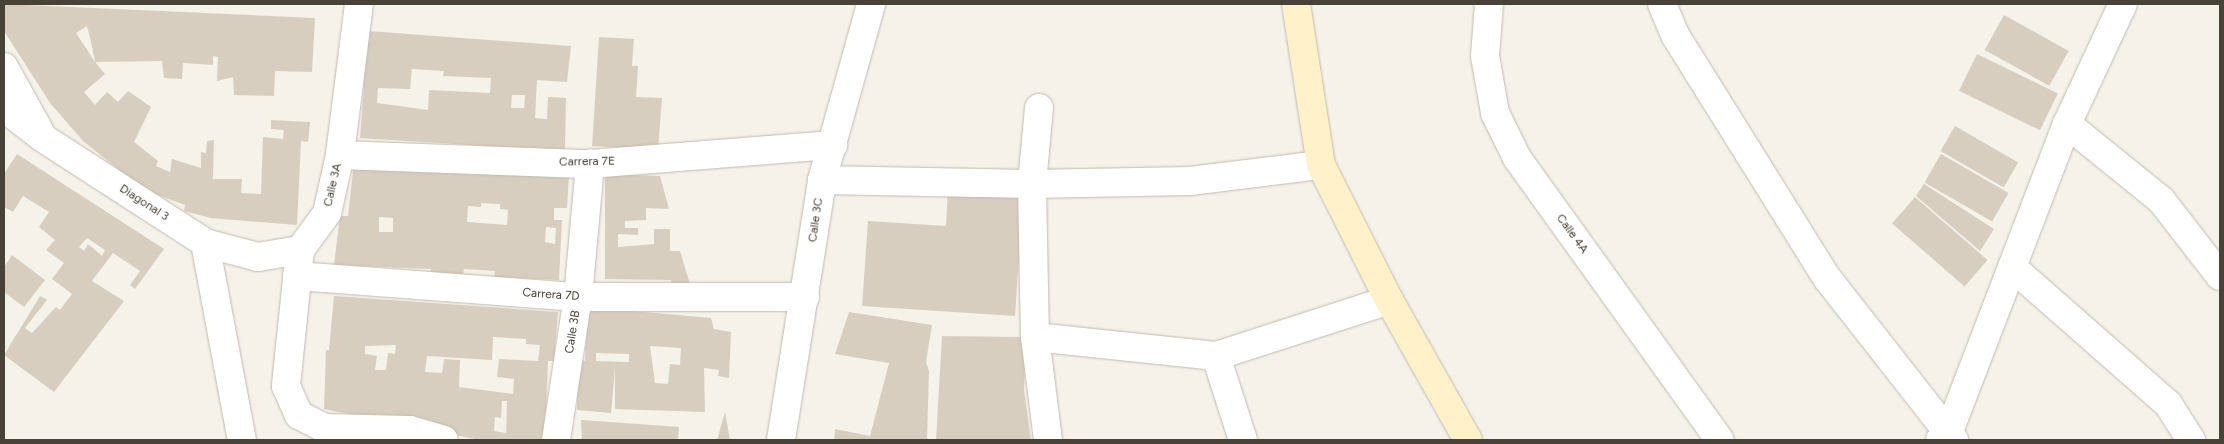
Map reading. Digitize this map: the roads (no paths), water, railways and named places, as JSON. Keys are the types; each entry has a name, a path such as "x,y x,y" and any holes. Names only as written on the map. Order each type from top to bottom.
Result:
{"street":[{"name":"Calle 3A","path":"298,263 327,213 340,155 359,4"},
{"name":"Calle 3C","path":"781,440 806,297 822,180 871,4"},
{"path":"1296,4 1321,165 1389,300 1468,440"},
{"name":"Calle 4A","path":"1489,4 1486,56 1495,112 1517,158 1720,440"},
{"path":"1662,4 1675,35 1827,278 1947,438"},
{"path":"1947,438 2067,124 2123,4"},
{"path":"4,67 43,138"},
{"name":"Diagonal 3","path":"4,108 43,138 205,243 258,256 298,263"},
{"path":"1039,108 1032,184 1035,337 1048,440"},
{"path":"2067,124 2162,200 2220,276"},
{"name":"Carrera 7E","path":"340,155 590,164 833,145"},
{"name":"Calle 3B","path":"556,440 578,297 590,164"},
{"path":"822,180 1032,184 1190,181 1321,165"},
{"path":"205,243 242,440"},
{"path":"298,263 286,386 299,415 325,428 410,430 444,440"},
{"name":"Carrera 7D","path":"298,263 578,297 806,297"},
{"path":"2012,267 2168,404 2191,440"},
{"path":"1035,337 1216,356 1389,300"},
{"path":"1216,356 1243,440"}]}
